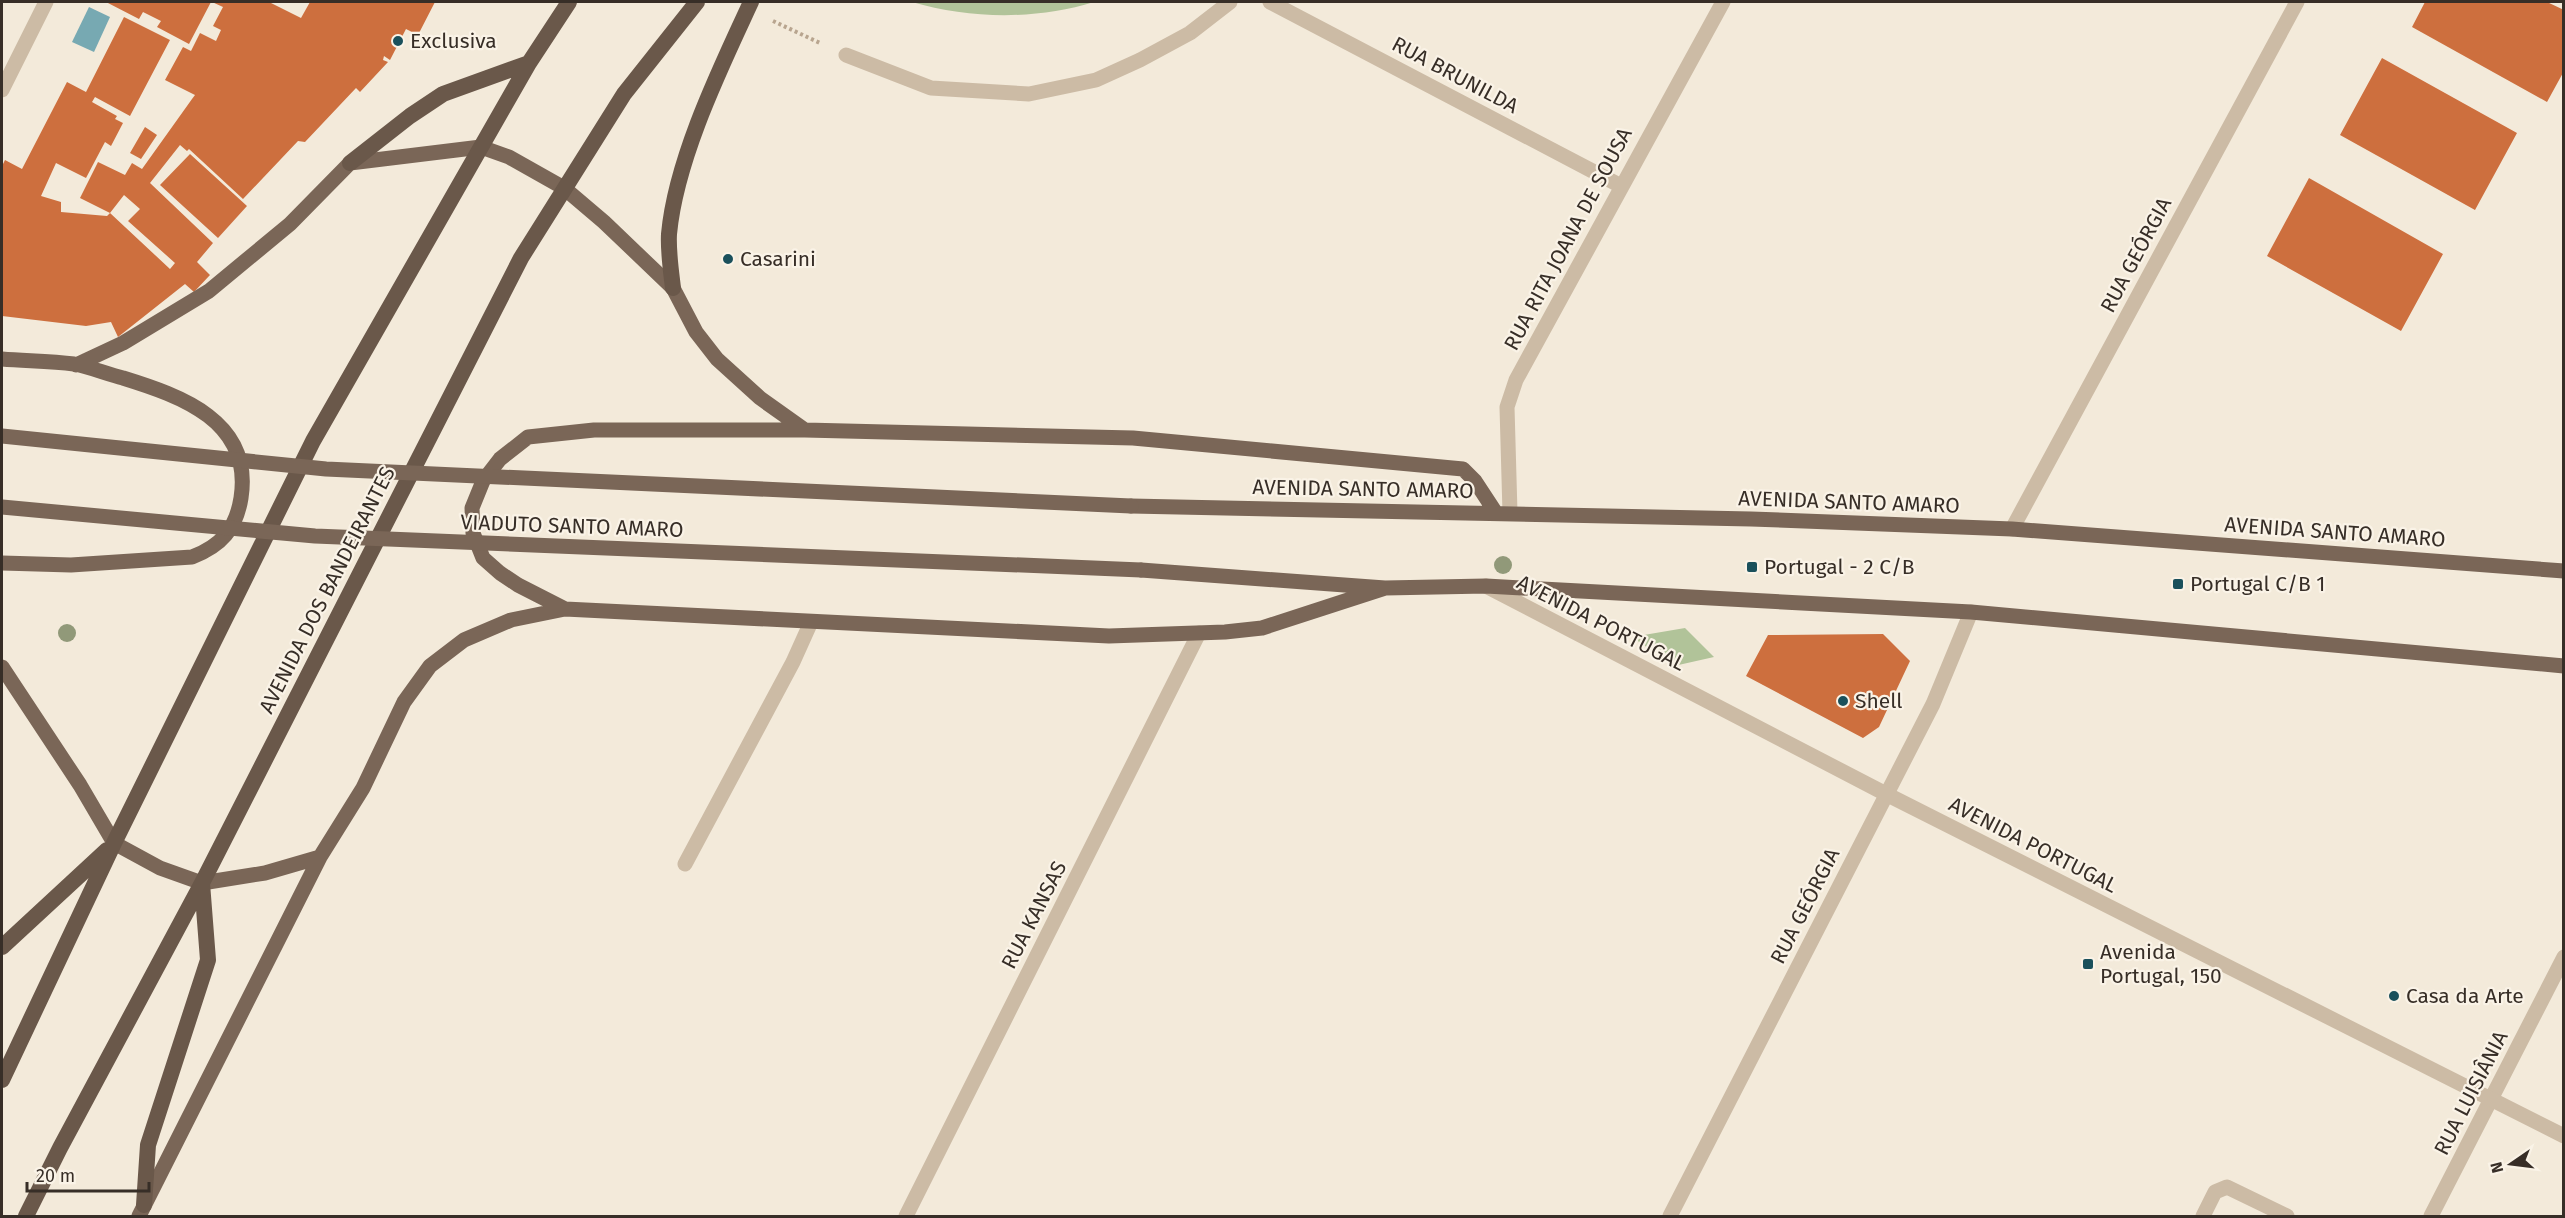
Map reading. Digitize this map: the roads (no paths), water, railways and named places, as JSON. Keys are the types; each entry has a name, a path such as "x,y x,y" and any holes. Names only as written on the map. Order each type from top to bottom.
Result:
{"highway":[{"path":"2,1080 114,843 313,441 529,63 569,2"},
{"name":"AVENIDA DOS BANDEIRANTES","path":"26,1216 202,883 521,258 624,94 697,2"},
{"path":"673,288 669,237 673,201 690,145 750,5"},
{"path":"350,163 410,116 443,94 529,63"},
{"path":"2,947 114,843"},
{"path":"142,1211 148,1145 207,960 202,883"}],"main road":[{"path":"76,364 123,343 209,291 290,224 350,163 481,147 509,158 564,188 603,222 673,288 696,332 717,359 760,398 805,430"},
{"path":"2,359 76,364 165,392 196,405 222,426 235,448 241,472 241,496 234,525 222,541 208,551 192,556 71,565 2,563"},
{"path":"565,609 500,573 483,558 473,533 472,508 483,481 500,459 528,437 594,430 805,430 1133,438 1457,468 1469,474 1503,513"},
{"name":"AVENIDA SANTO AMARO","path":"2,436 326,469 1131,506 1503,513 2012,529 2564,571"},
{"name":"VIADUTO SANTO AMARO","path":"2,507 315,536 1141,570 1385,588"},
{"path":"142,1211 320,857 363,788 404,702 430,666 464,640 511,620 565,609 1109,636 1199,633 1262,628 1385,588 1486,586 1971,612 2564,666"},
{"path":"2,667 80,785 114,843 160,868 202,883 265,873 320,857"}],"street":[{"path":"2,90 46,2"},
{"path":"846,55 931,88 1029,94 1096,80 1140,60 1190,33 1230,2"},
{"name":"RUA BRUNILDA","path":"1269,2 1621,186"},
{"name":"RUA RITA JOANA DE SOUSA","path":"1503,513 1508,407 1516,380 1723,2"},
{"name":"RUA GEÓRGIA","path":"2012,529 2297,2"},
{"name":"AVENIDA PORTUGAL","path":"1486,586 1886,794 2564,1136"},
{"name":"RUA GEÓRGIA","path":"1670,1216 1933,704 1971,612"},
{"path":"685,864 793,662 811,622"},
{"name":"RUA KANSAS","path":"906,1216 1199,633"},
{"name":"RUA LUISIÂNIA","path":"2432,1216 2564,957"},
{"path":"2202,1216 2215,1192 2228,1187 2287,1216"}],"water":[{"path":"89,7 110,17 94,52 72,42"}],"place":[{"name":"Exclusiva","path":"398,41"},
{"name":"Casarini","path":"728,259"},
{"name":"Portugal - 2 C/B","path":"1752,567"},
{"name":"Portugal C/B 1","path":"2178,584"},
{"name":"Shell","path":"1843,701"},
{"name":"Avenida Portugal, 150","path":"2088,964"},
{"name":"Casa da Arte","path":"2394,996"}]}
